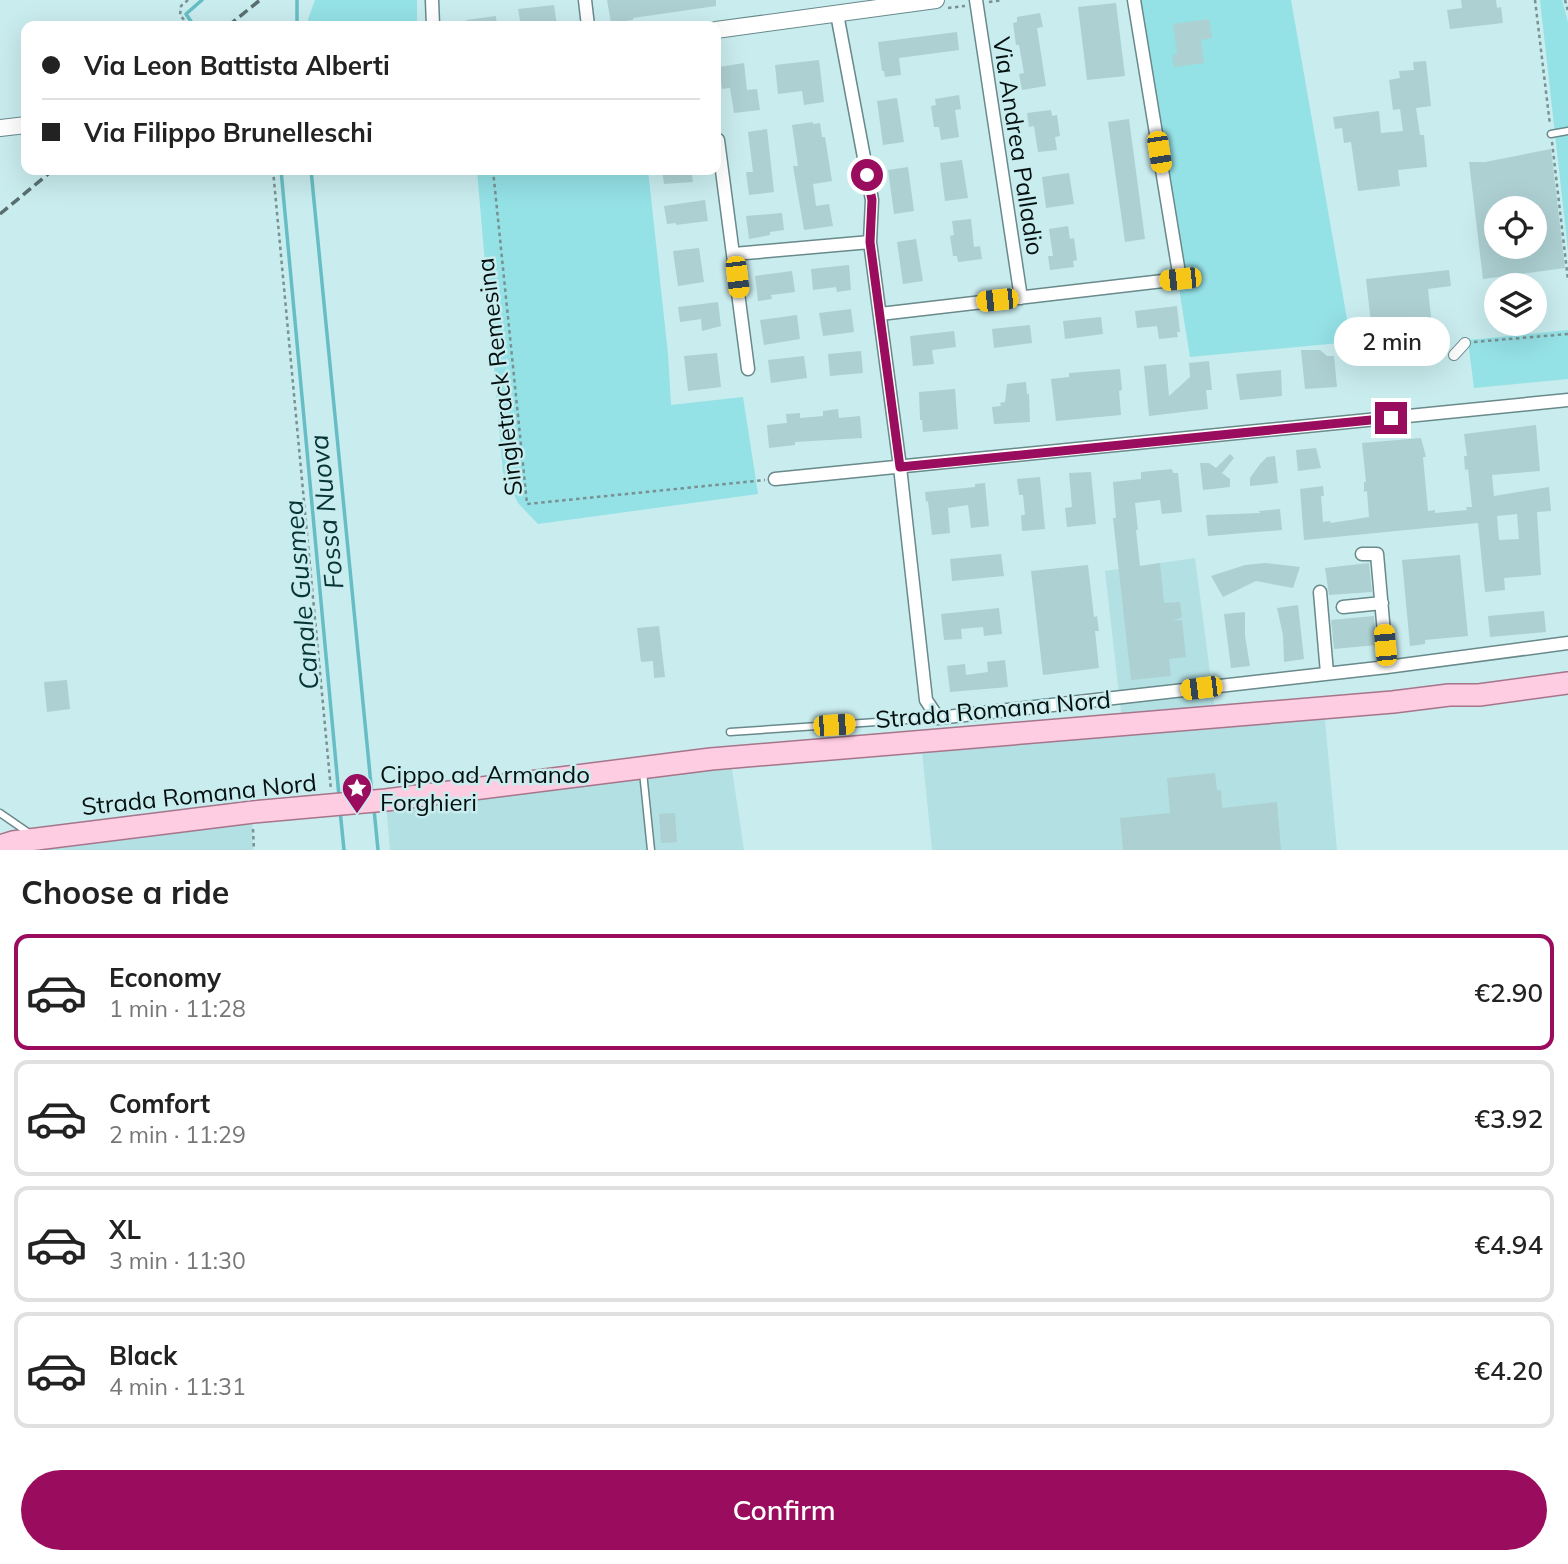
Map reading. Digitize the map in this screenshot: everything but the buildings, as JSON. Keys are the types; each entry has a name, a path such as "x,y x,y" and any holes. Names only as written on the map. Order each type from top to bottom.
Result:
{"main road":[{"name":"Strada Romana Nord","path":"0,846 253,811 386,800 642,766 1393,702 1449,695 1568,669"},
{"name":"Strada Romana Nord","path":"1449,695 1479,695 1568,682"}],"street":[{"path":"432,0 433,21"},
{"path":"585,0 587,21"},
{"path":"721,29 903,2 936,0"},
{"name":"Via Andrea Palladio","path":"976,0 1021,298"},
{"path":"880,314 1180,279 1134,0"},
{"path":"837,13 872,200 870,242 900,467 926,700 938,718 1387,667 1568,643"},
{"path":"0,128 21,126"},
{"path":"721,161 748,369"},
{"path":"734,254 870,242"},
{"path":"1454,355 1465,343"},
{"path":"775,479 1568,400"},
{"path":"1362,554 1377,554 1387,667"},
{"path":"1320,592 1327,673"},
{"path":"1343,607 1382,603"}],"lane":[{"path":"1551,134 1568,131"},
{"path":"730,733 938,718"},
{"path":"642,766 651,850"},
{"path":"0,813 36,839"}],"path":[{"path":"185,21 180,15 181,6 188,0"},
{"path":"1565,0 1568,11"},
{"path":"275,175 347,804"},
{"name":"Singletrack Remesina","path":"494,175 527,503 775,479"},
{"path":"1465,343 1568,334"},
{"path":"253,811 254,850"}],"shaded area":[{"path":"315,0 417,0 417,21 308,19"},
{"path":"1133,0 1291,0 1351,342 1190,357"},
{"path":"1540,0 1562,0 1568,22 1568,250"},
{"path":"477,175 649,175 671,405 743,397 758,494 538,524 518,503 503,472"},
{"path":"1568,330 1568,379 1474,388 1468,340 1547,336 1547,332"},
{"path":"1195,558 1216,718 1324,709 1337,850 932,850 922,751 1123,729 1105,571"},
{"path":"731,763 744,850 390,850 386,804"},
{"path":"252,820 253,850 17,850"}],"waterway":[{"name":"Canale Gusmea","path":"191,21 186,14 202,0"},
{"name":"Fossa Nuova","path":"297,0 297,21"},
{"name":"Canale Gusmea","path":"281,175 339,796"},
{"name":"Fossa Nuova","path":"311,175 372,795"},
{"name":"Fossa Nuova","path":"374,809 378,850"},
{"name":"Canale Gusmea","path":"340,810 344,850"}],"railway":[{"path":"234,21 260,0"},
{"path":"0,214 47,175"}],"place":[{"name":"Cippo ad Armando Forghieri","path":"357,815"}],"route":[{"path":"867,175 872,200 870,242 900,467 1391,418"}]}
